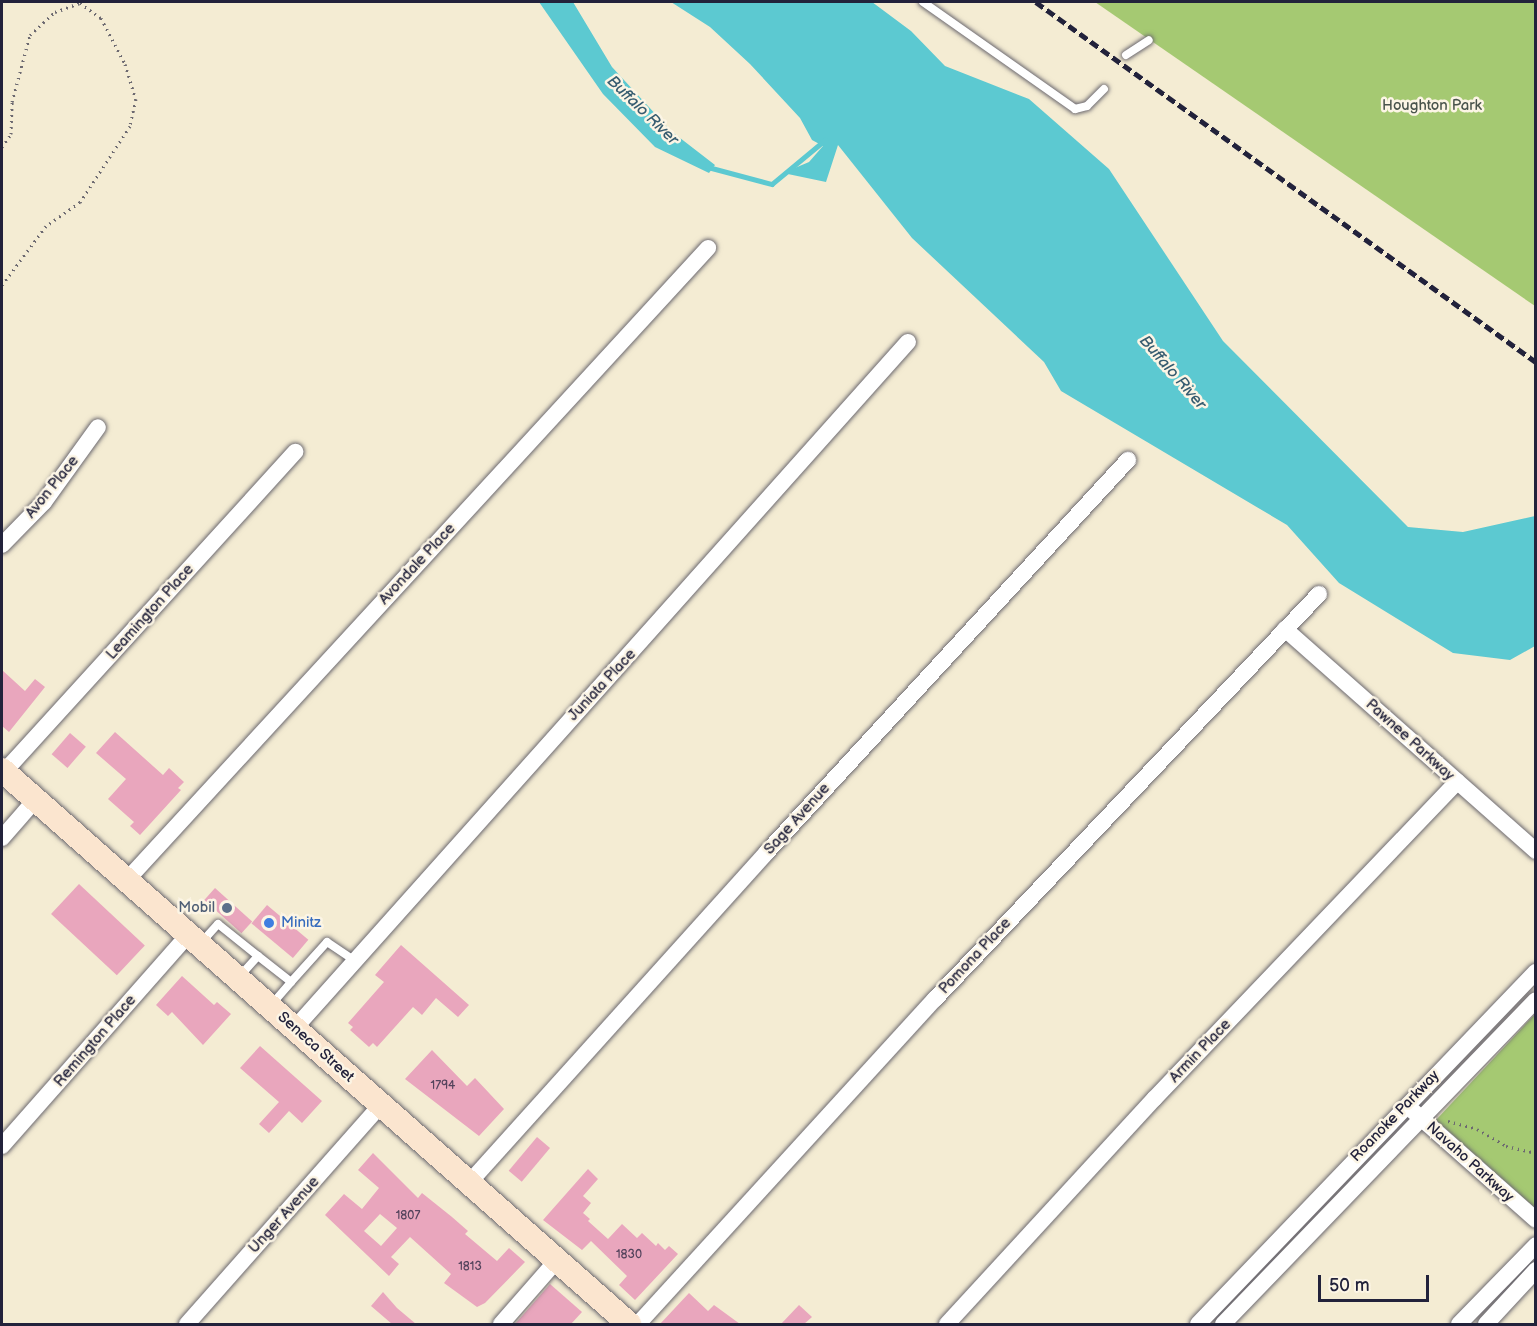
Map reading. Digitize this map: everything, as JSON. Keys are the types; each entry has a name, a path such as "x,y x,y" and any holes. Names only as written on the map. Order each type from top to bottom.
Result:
{"main road":[{"name":"Seneca Street","path":"3,771 629,1324"}],"street":[{"name":"Avondale Place","path":"126,881 708,248"},
{"name":"Juniata Place","path":"295,1028 908,342"},
{"name":"Avon Place","path":"2,545 44,502 98,427"},
{"name":"Leamington Place","path":"3,771 295,452"},
{"name":"Sage Avenue","path":"469,1183 767,852 1128,460"},
{"name":"Pomona Place","path":"638,1324 936,999 1319,594"},
{"name":"Pawnee Parkway","path":"1285,629 1536,851"},
{"name":"Armin Place","path":"947,1324 1154,1099 1457,782"},
{"path":"2,838 36,799"},
{"name":"Remington Place","path":"2,1146 194,940"},
{"name":"Roanoke Parkway","path":"1198,1324 1406,1104 1536,972"},
{"name":"Roanoke Parkway","path":"1224,1324 1270,1275 1427,1124 1536,1000"},
{"name":"Navaho Parkway","path":"1406,1104 1536,1220"},
{"name":"Unger Avenue","path":"187,1324 381,1105"},
{"path":"1459,1324 1536,1245"},
{"path":"501,1324 557,1260"},
{"path":"1256,1263 1270,1275"},
{"path":"1486,1324 1536,1270"}],"lane":[{"path":"923,2 1075,109 1087,106 1104,89"},
{"path":"1126,55 1149,40"},
{"path":"194,940 218,924 291,982"},
{"path":"270,1006 327,942 355,961"},
{"path":"237,978 258,956"}],"path":[{"path":"2,147 11,134 12,102 30,35 55,12 80,3 101,18 125,64 136,99 130,126 80,202 46,226 2,285"},
{"path":"1427,1124 1443,1120 1455,1121 1506,1146 1536,1153"}],"green space":[{"name":"Houghton Park","path":"1095,2 1535,2 1535,306"},
{"path":"1535,1014 1535,1208 1436,1120"}],"water":[{"path":"539,2 573,2 612,67 671,131 715,165 709,173 655,147 603,94"},
{"path":"671,2 872,2 911,31 945,66 1029,99 1109,169 1223,341 1408,527 1463,532 1535,516 1535,646 1510,660 1453,653 1339,583 1287,525 1061,391 1044,362 912,238 838,145 826,182 783,173 809,162 823,146 812,140 800,118 750,64 710,27"}],"building":[{"path":"2,670 25,691 35,679 45,687 9,732 2,726"},
{"path":"115,732 163,775 169,768 184,782 178,788 181,790 140,835 130,826 134,822 108,799 126,779 96,753"},
{"path":"70,733 86,747 67,768 52,754"},
{"path":"79,884 145,945 117,975 51,914"},
{"path":"215,888 252,921 241,933 204,900"},
{"path":"267,905 308,940 293,958 252,923"},
{"path":"401,945 469,1005 458,1017 436,998 422,1015 413,1007 377,1047 373,1043 369,1047 350,1030 353,1027 348,1023 384,982 375,975"},
{"path":"182,976 214,1005 217,1002 231,1014 203,1045 172,1012 168,1016 156,1005"},
{"path":"260,1046 322,1101 302,1123 289,1111 269,1133 259,1124 279,1102 240,1068"},
{"path":"432,1050 467,1086 475,1078 504,1109 479,1136 405,1079"},
{"path":"537,1137 550,1148 522,1182 509,1171"},
{"path":"373,1153 418,1198 422,1193 468,1231 465,1234 497,1261 509,1248 525,1262 485,1303 477,1307 444,1283 451,1274 410,1237 391,1257 399,1264 389,1276 325,1215 344,1194 362,1209 379,1188 358,1170","holes":["380,1214 397,1228 381,1246 364,1231"]},
{"path":"588,1169 598,1179 583,1196 591,1203 583,1213 590,1219 588,1221 608,1239 622,1224 637,1238 642,1233 656,1246 658,1243 665,1250 669,1246 678,1254 635,1300 619,1285 627,1276 591,1241 582,1250 543,1220"},
{"path":"550,1284 582,1312 571,1324 515,1324"},
{"path":"383,1292 416,1324 392,1324 371,1306"},
{"path":"689,1293 708,1311 714,1305 740,1324 660,1324"},
{"path":"799,1305 812,1317 804,1324 781,1324"}],"waterway":[{"name":"Buffalo River","path":"708,167 772,184 825,140"}],"railway":[{"path":"1036,2 1536,362"}],"place":[{"name":"Mobil","path":"227,908"},
{"name":"Minitz","path":"269,923"}]}
